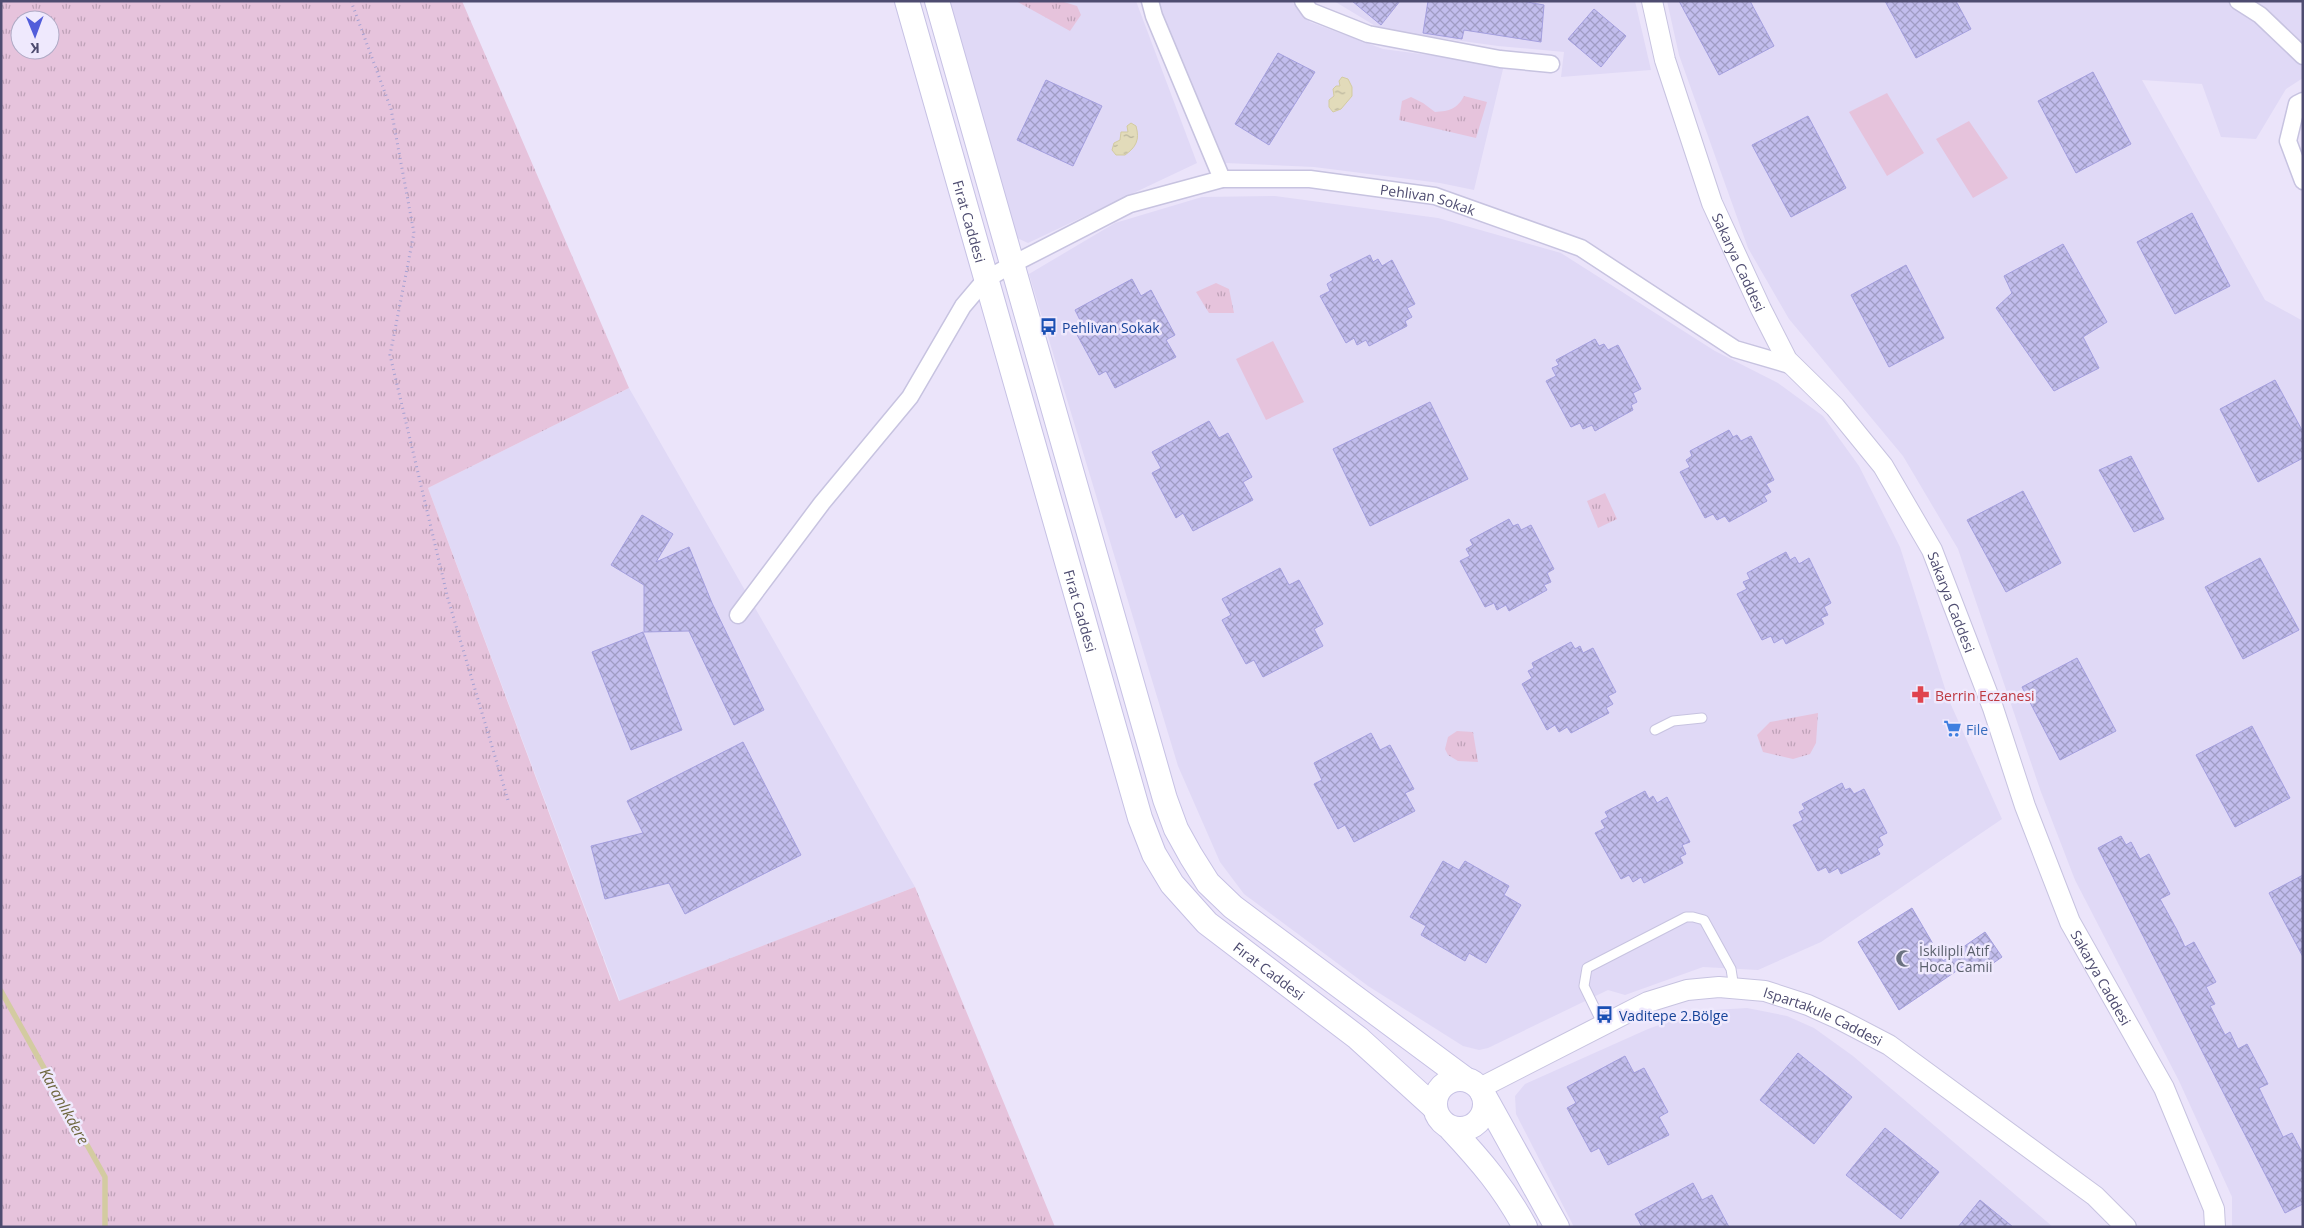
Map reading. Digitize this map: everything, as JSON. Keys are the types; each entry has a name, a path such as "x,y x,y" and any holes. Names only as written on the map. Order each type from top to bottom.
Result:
{"main road":[{"name":"Fırat Caddesi","path":"907,1 985,280 1140,818 1154,854 1172,884 1207,923 1358,1038 1434,1107"},
{"name":"Fırat Caddesi","path":"937,1 1165,799 1176,829 1208,883 1233,907 1473,1084 1557,1227"},
{"path":"1451,1129 1469,1127 1481,1118 1485,1103 1473,1084 1457,1079 1445,1084 1436,1096 1434,1107 1439,1119 1485,1164 1510,1198 1525,1227"}],"street":[{"path":"1150,1 1154,16 1222,179"},
{"path":"1303,1 1310,11 1368,34 1500,59 1551,64"},
{"name":"Sakarya Caddesi","path":"1652,1 1666,60 1712,202 1761,309 1787,360 1835,407 1883,466 1932,550 1993,708 2025,806 2070,922 2164,1088 2214,1209 2215,1227"},
{"path":"2238,1 2260,15 2303,56"},
{"path":"2303,101 2297,104 2288,141 2300,164 2303,182"},
{"name":"Pehlivan Sokak","path":"985,280 1130,204 1222,179 1310,179 1435,196 1580,248 1735,349 1793,366"},
{"path":"738,615 822,503 910,397 963,306 985,280"},
{"name":"Ispartakule Caddesi","path":"1473,1084 1603,1025 1648,1002 1687,990 1719,987 1765,991 1808,1005 1839,1018 1889,1046 2095,1196 2126,1227"}],"lane":[{"path":"1655,730 1673,721 1702,718"},
{"path":"1603,1025 1584,986 1588,968 1686,917 1704,920 1732,969 1734,989"}],"path":[{"path":"351,1 391,109 414,233 390,355 448,599 508,800"}],"shaded area":[{"path":"949,1 1136,1 1197,163 1028,243 1017,238"},
{"path":"1159,1 1291,1 1310,22 1383,49 1504,65 1474,190 1440,183 1314,167 1225,163 1161,11"},
{"path":"1334,1 1635,1 1651,70 1561,77 1564,52 1498,46 1382,30"},
{"path":"1667,1 2303,1 2303,78 2286,89 2256,139 2221,137 2202,84 2142,80 2265,300 2303,321 2303,1227 2232,1227 2232,1197 2179,1081 2075,880 2041,792 1958,549 1903,456 1789,319 1748,248 1679,55"},
{"path":"1275,196 1438,218 1561,253 1715,351 1778,383 1823,416 1859,466 1900,547 1948,698 2002,819 1821,942 1758,970 1703,967 1625,995 1608,990 1488,1048 1479,1050 1463,1046 1368,986 1244,894 1220,862 1178,766 1029,274 1115,223 1202,197"},
{"path":"629,388 915,887 620,1001 428,488"},
{"path":"1747,1008 1787,1016 1814,1028 1853,1056 2053,1227 1574,1227 1516,1114 1515,1096 1525,1084 1648,1029 1697,1011"}],"green space":[{"path":"1,1 462,1 629,388 428,488 619,1001 915,887 1055,1227 1,1227"},
{"path":"1016,1 1064,2 1077,6 1081,15 1070,31"},
{"path":"1887,93 1924,153 1887,176 1849,112"},
{"path":"1464,96 1487,102 1476,138 1399,120 1402,101 1411,97 1435,112 1452,108 1459,104"},
{"path":"1969,121 2008,178 1973,198 1936,139"},
{"path":"1216,283 1229,289 1234,313 1209,313 1196,292"},
{"path":"1273,341 1304,402 1266,420 1236,359"},
{"path":"1605,493 1617,519 1598,528 1587,501"},
{"path":"1818,713 1816,743 1810,754 1793,759 1763,752 1757,735 1770,722"},
{"path":"1457,731 1473,732 1478,762 1458,761 1448,755 1445,749 1448,737"}],"water":[{"path":"1342,77 1348,79 1352,87 1352,96 1341,109 1333,112 1329,107 1329,100 1334,96 1333,89 1336,86 1340,86 1339,81"},
{"path":"1131,123 1136,126 1138,135 1136,143 1125,155 1116,155 1112,150 1114,143 1120,140 1121,132 1128,132 1127,126"}],"building":[{"path":"1352,1 1400,1 1381,25"},
{"path":"1428,1 1522,1 1544,5 1541,42 1464,30 1462,39 1423,33"},
{"path":"1679,1 1750,1 1774,46 1719,75"},
{"path":"1885,1 1956,1 1971,29 1916,58"},
{"path":"1594,9 1626,36 1601,67 1568,39"},
{"path":"1278,53 1315,72 1269,145 1235,124"},
{"path":"2093,72 2131,144 2076,173 2038,101"},
{"path":"1046,80 1102,106 1073,166 1017,140"},
{"path":"1808,116 1846,188 1791,217 1752,145"},
{"path":"2192,213 2230,286 2175,314 2137,242"},
{"path":"2063,244 2107,322 2083,337 2099,368 2054,391 1996,308 2012,293 2004,276"},
{"path":"1370,255 1373,262 1378,259 1382,266 1392,260 1415,304 1407,308 1412,317 1405,321 1407,326 1369,346 1366,340 1357,345 1354,338 1346,343 1320,296 1330,291 1327,284 1333,280 1330,275"},
{"path":"1906,265 1944,338 1889,367 1851,295"},
{"path":"1132,279 1141,296 1151,290 1175,335 1166,340 1176,357 1115,388 1106,371 1099,375 1075,331 1083,326 1075,310"},
{"path":"1595,339 1599,346 1604,344 1608,350 1618,345 1641,389 1633,393 1637,402 1631,405 1633,410 1595,431 1592,425 1583,429 1580,423 1571,427 1546,381 1556,376 1552,368 1559,365 1556,360"},
{"path":"2275,380 2303,432 2303,458 2258,482 2220,409"},
{"path":"1430,402 1468,479 1370,526 1333,449"},
{"path":"1209,421 1219,438 1228,433 1252,477 1243,482 1253,500 1193,531 1183,513 1176,518 1152,473 1161,468 1152,452"},
{"path":"1729,430 1733,437 1737,435 1741,441 1751,436 1774,480 1766,484 1771,492 1764,496 1767,501 1729,522 1725,516 1717,520 1713,514 1705,518 1680,472 1690,467 1686,460 1692,456 1690,451"},
{"path":"2131,456 2164,519 2134,532 2099,470"},
{"path":"2023,491 2061,563 2006,592 1967,520"},
{"path":"642,515 673,534 656,562 689,547 712,603 764,710 734,725 689,631 644,632 644,585 611,565"},
{"path":"1509,519 1513,526 1518,524 1521,530 1531,525 1554,569 1547,573 1551,582 1544,585 1547,590 1509,611 1506,605 1497,610 1494,603 1485,607 1460,561 1470,556 1466,549 1473,545 1470,540"},
{"path":"1786,552 1790,560 1795,557 1799,564 1809,558 1831,603 1824,607 1828,615 1821,618 1824,624 1786,644 1783,638 1774,643 1771,636 1762,640 1737,594 1747,589 1743,582 1750,579 1747,573"},
{"path":"2260,558 2299,630 2243,659 2205,587"},
{"path":"1280,568 1289,585 1299,580 1323,624 1314,629 1323,646 1263,677 1254,660 1246,664 1222,620 1231,615 1222,599"},
{"path":"643,632 682,730 631,750 592,652"},
{"path":"1571,642 1575,649 1580,646 1583,653 1593,648 1616,692 1608,696 1613,704 1606,708 1609,713 1571,733 1567,727 1559,732 1555,725 1547,730 1522,684 1532,678 1528,671 1534,668 1532,663"},
{"path":"2077,658 2116,731 2060,760 2022,687"},
{"path":"2252,726 2290,798 2235,827 2196,755"},
{"path":"1371,733 1380,750 1390,745 1414,789 1405,793 1415,811 1354,842 1345,825 1338,829 1314,784 1322,780 1314,763"},
{"path":"743,742 801,855 685,914 669,883 605,899 591,846 643,833 627,801"},
{"path":"1842,783 1845,790 1850,788 1854,794 1864,789 1887,833 1879,837 1883,845 1877,849 1880,854 1841,874 1838,868 1829,873 1826,867 1818,871 1793,825 1803,820 1799,812 1805,809 1802,804"},
{"path":"1645,791 1649,799 1653,796 1657,803 1667,797 1690,842 1682,845 1686,854 1680,857 1683,863 1644,883 1641,877 1633,882 1629,875 1621,879 1595,833 1605,828 1601,821 1608,817 1605,812"},
{"path":"2121,836 2126,845 2131,842 2140,859 2149,854 2170,894 2160,899 2185,947 2194,942 2216,982 2206,987 2215,1004 2210,1006 2225,1035 2230,1032 2238,1049 2247,1044 2268,1084 2259,1088 2283,1137 2292,1133 2303,1154 2303,1204 2285,1213 2098,848"},
{"path":"1443,861 1459,870 1465,861 1509,886 1504,895 1521,905 1486,963 1469,953 1465,961 1421,935 1426,926 1410,917"},
{"path":"2303,875 2303,957 2269,893"},
{"name":"İskilipli Atıf Hoca Camii","path":"1912,908 1943,961 1985,932 2002,957 1979,973 1971,961 1899,1010 1858,942"},
{"path":"1798,1053 1852,1097 1814,1144 1760,1100"},
{"path":"1625,1056 1634,1073 1644,1068 1668,1112 1659,1117 1669,1135 1608,1165 1599,1148 1591,1152 1567,1108 1576,1103 1567,1087"},
{"path":"1885,1128 1939,1172 1901,1219 1846,1175"},
{"path":"1693,1183 1702,1200 1712,1195 1729,1227 1642,1227 1635,1214"},
{"path":"1980,1200 2013,1227 1958,1227"}],"waterway":[{"name":"Karanlıkdere","path":"1,991 105,1177 105,1227"}],"place":[{"name":"Pehlivan Sokak","path":"1048,327"},
{"name":"Berrin Eczanesi","path":"1921,695"},
{"name":"File","path":"1952,729"},
{"name":"İskilipli Atıf Hoca Camii","path":"1905,958"},
{"name":"Vaditepe 2.Bölge","path":"1605,1015"}]}
